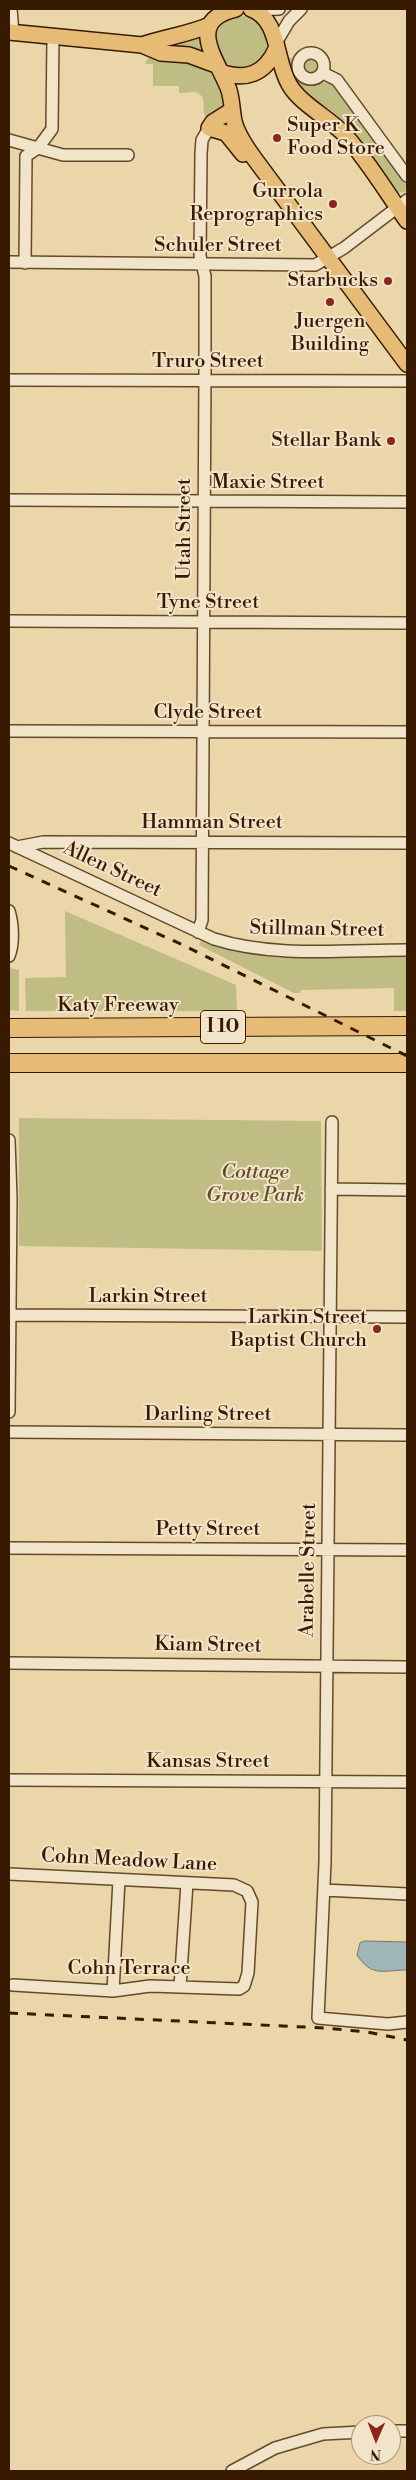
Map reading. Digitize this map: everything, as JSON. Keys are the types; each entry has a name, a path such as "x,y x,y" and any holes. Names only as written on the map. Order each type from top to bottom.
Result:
{"highway":[{"path":"9,1023 39,1028"},
{"name":"Katy Freeway","path":"9,1028 407,1026"},
{"name":"I 10","path":"9,1063 407,1063"},
{"path":"9,1073 86,1063"}],"main road":[{"path":"142,45 162,38 189,34 212,19 236,9"},
{"path":"253,9 271,27 290,86 331,120 346,137 402,204 407,221"},
{"path":"212,19 209,47 230,92 232,110 239,134 254,158 407,364"},
{"path":"11,32 142,45 161,53 189,55 236,77 255,74 266,66 276,46"},
{"path":"232,110 214,122 209,128 226,133 240,154 254,158"}],"street":[{"path":"11,9 11,32"},
{"path":"253,9 279,9"},
{"path":"276,46 289,21 301,9"},
{"path":"25,264 26,156 38,148 52,129 53,37"},
{"path":"323,73 337,80 407,176"},
{"name":"Utah Street","path":"198,932 202,920 203,842 205,380 205,276 200,256 202,140 209,128"},
{"path":"9,140 63,155 128,155"},
{"name":"Schuler Street","path":"9,262 25,264 202,266 315,265 402,204"},
{"name":"Truro Street","path":"9,380 407,381"},
{"name":"Maxie Street","path":"9,500 407,502"},
{"name":"Tyne Street","path":"9,621 407,624"},
{"name":"Clyde Street","path":"9,731 407,732"},
{"name":"Hamman Street","path":"13,845 43,842 407,843"},
{"name":"Allen Street","path":"13,845 198,932"},
{"path":"9,911 12,948 9,956"},
{"name":"Stillman Street","path":"198,932 237,946 259,949 407,950"},
{"name":"Arabelle Street","path":"332,1122 326,1782 324,1890 318,2018 388,2024 407,2022"},
{"path":"9,1143 9,1412"},
{"path":"331,1189 407,1190"},
{"name":"Larkin Street","path":"9,1315 407,1317"},
{"name":"Darling Street","path":"9,1432 407,1435"},
{"name":"Petty Street","path":"9,1548 407,1550"},
{"name":"Kiam Street","path":"9,1663 407,1666"},
{"name":"Kansas Street","path":"9,1780 407,1782"},
{"name":"Cohn Meadow Lane","path":"9,1874 234,1885 246,1891 252,1902 248,1973 244,1986"},
{"path":"113,1991 119,1880"},
{"path":"180,1987 187,1882"},
{"path":"324,1890 407,1894"},
{"name":"Cohn Terrace","path":"14,1985 113,1991 150,1986 233,1990 244,1986"},
{"path":"232,2471 275,2448 323,2434 351,2433"}],"green space":[{"path":"241,16 255,20 263,28 267,42 263,56 255,64 241,68 227,64 219,56 215,42 219,28 227,20"},
{"path":"202,35 203,53 162,46"},
{"path":"311,57 317,60 320,66 317,72 311,75 305,72 302,66 305,60"},
{"path":"148,58 188,61 207,68 215,74 220,82 226,105 207,119 204,114 203,98 198,93 179,93 179,86 153,86 153,64 145,64"},
{"path":"284,58 294,58 294,74 302,81 328,83 334,86 406,184 405,192 397,193 346,126 292,81"},
{"path":"65,911 236,985 237,1011 26,1011 25,978 66,977"},
{"path":"202,939 249,953 275,956 407,956 407,1011 394,1011 394,988 301,990 300,993 294,993 199,945"},
{"path":"9,968 19,970 19,1011 9,1010"},
{"name":"Cottage Grove Park","path":"19,1118 321,1121 322,1251 19,1246"}],"water":[{"path":"365,1941 407,1942 407,1970 379,1971 368,1967 357,1955 360,1943"}],"railway":[{"path":"9,866 185,946 407,1056"},
{"path":"9,2013 325,2028 367,2032 407,2040"}],"place":[{"name":"Super K Food Store","path":"277,138"},
{"name":"Gurrola Reprographics","path":"333,204"},
{"name":"Starbucks","path":"388,281"},
{"name":"Juergen Building","path":"330,302"},
{"name":"Stellar Bank","path":"391,441"},
{"name":"Larkin Street Baptist Church","path":"377,1329"}]}
